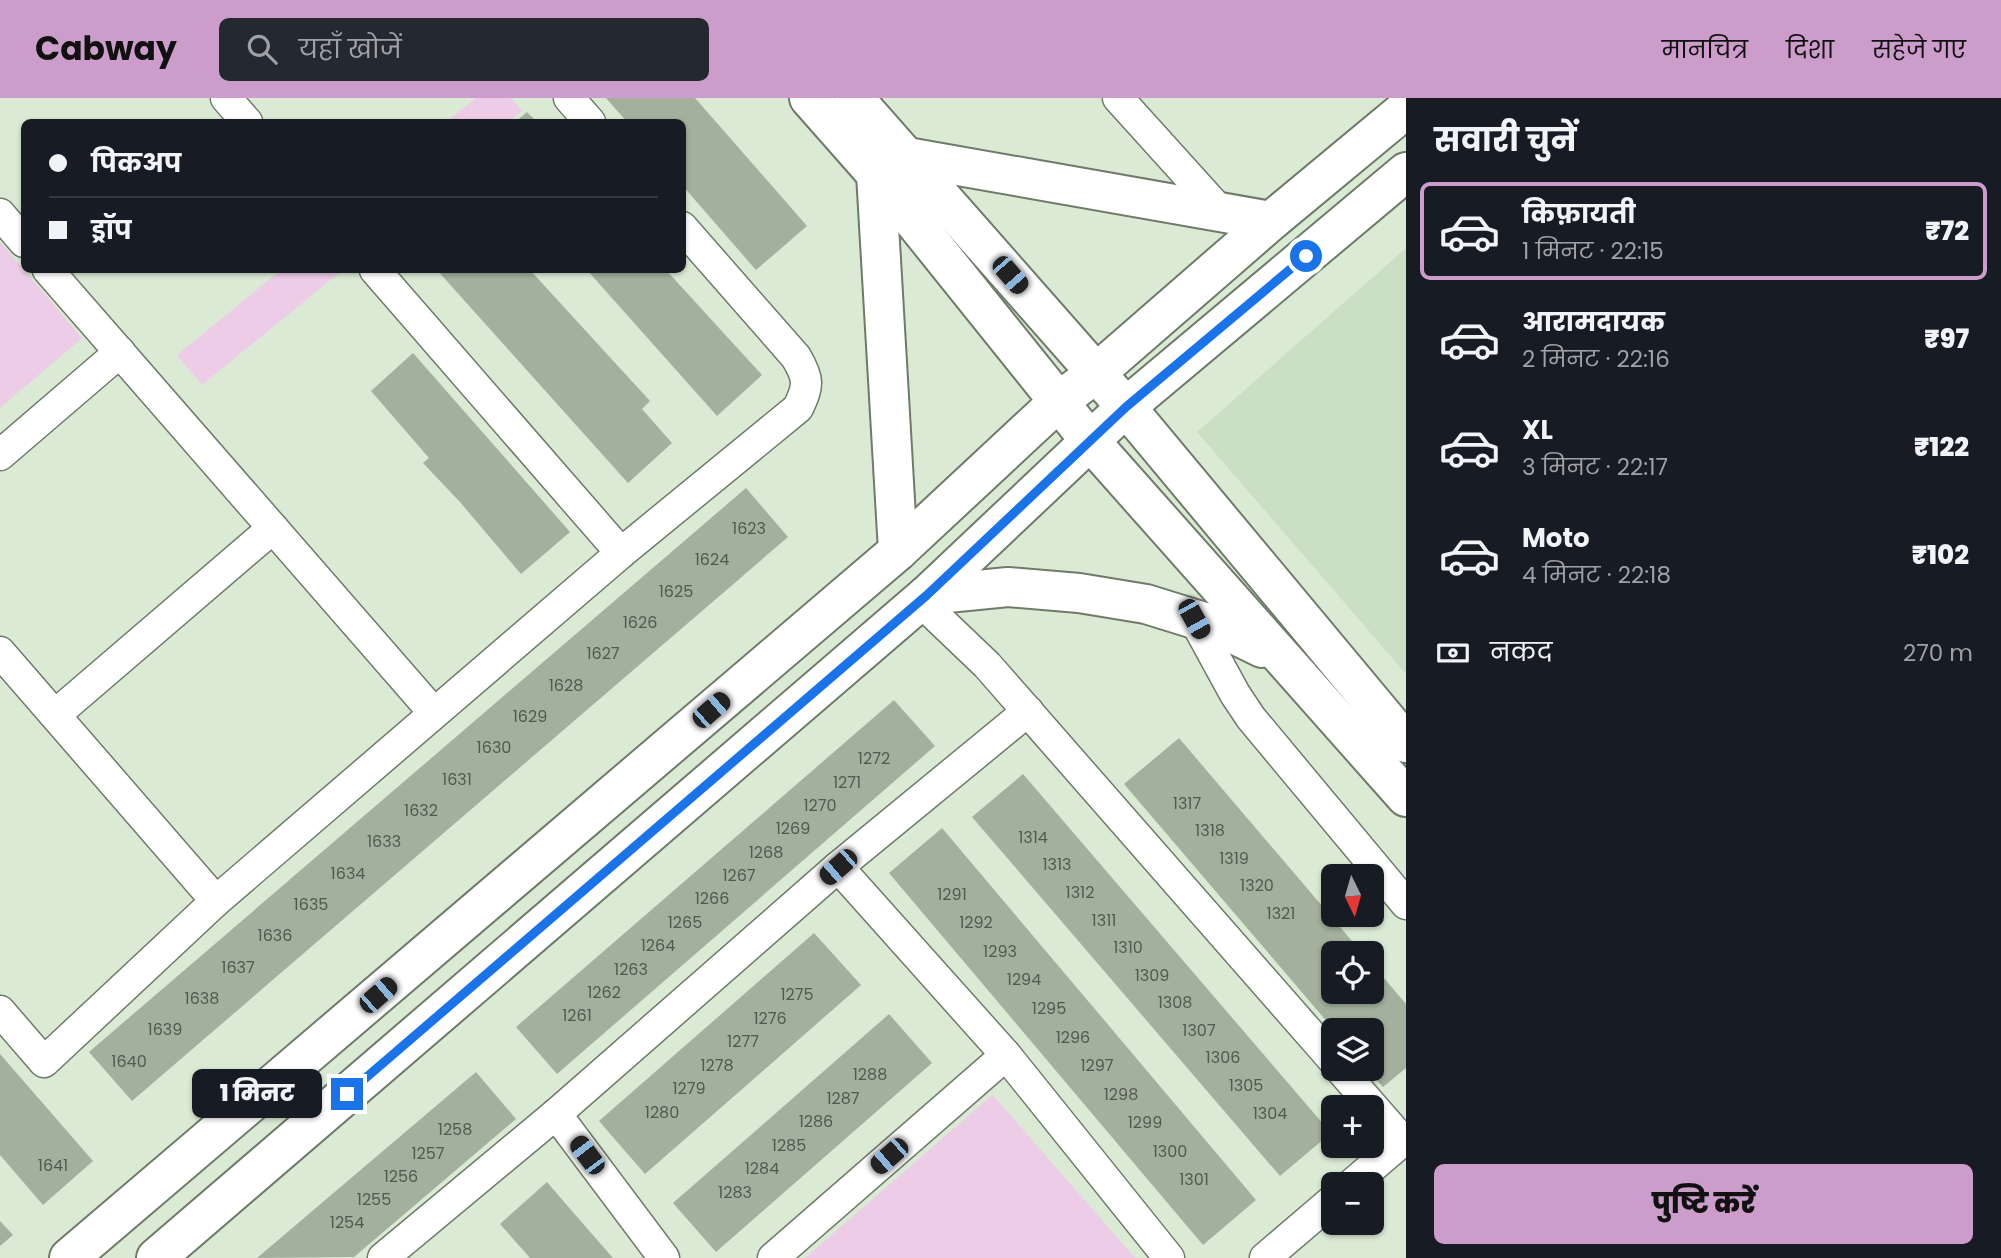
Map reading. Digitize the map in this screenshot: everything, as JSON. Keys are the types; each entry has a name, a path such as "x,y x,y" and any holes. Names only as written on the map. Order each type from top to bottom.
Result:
{"main road":[{"path":"808,98 891,166 1126,407 1406,743"},
{"path":"854,98 891,166 1058,402 1406,797"},
{"path":"69,1258 898,551 1058,402 1095,374 1271,221 1406,109"},
{"path":"891,166 1271,221"},
{"path":"891,166 898,551"},
{"path":"156,1258 923,598 1126,407 1406,172"},
{"path":"923,598 1008,587 1079,593 1146,604 1217,626 1280,657"}],"street":[{"path":"226,98 244,119"},
{"path":"569,98 587,119"},
{"path":"1121,99 1221,212"},
{"path":"0,214 21,238"},
{"path":"0,1011 44,1062 216,901 621,553 798,408 807,390 806,374 796,357 686,232"},
{"path":"51,273 434,713"},
{"path":"378,273 621,553"},
{"path":"0,455 120,352"},
{"path":"55,715 273,528"},
{"path":"923,598 1028,711 1321,1046"},
{"path":"1194,619 1251,718 1406,904"},
{"path":"0,652 216,901"},
{"path":"383,1258 556,1114 838,867 1028,711"},
{"path":"838,867 1006,1055 1169,1258"},
{"path":"773,1258 1006,1055"},
{"path":"1351,1081 1404,1139 1366,1172"},
{"path":"556,1114 664,1258"},
{"path":"1265,1258 1321,1210"}],"shaded area":[{"path":"476,98 511,98 522,111 512,119 450,119"},
{"path":"0,242 21,267 21,273 26,273 82,338 0,408"},
{"path":"1406,248 1406,674 1197,432"},
{"path":"277,273 339,273 202,385 177,355"},
{"path":"992,1095 1135,1258 805,1258"}],"building":[{"path":"606,98 695,98 807,226 756,270 686,190 686,119 624,119"},
{"path":"527,112 534,119 519,119"},
{"path":"440,273 533,273 650,401 642,409 672,443 628,483"},
{"path":"590,273 669,273 762,375 717,416"},
{"path":"413,353 570,532 521,574 423,463 429,458 371,391"},
{"path":"746,488 788,537 132,1101 89,1052"},
{"path":"894,700 935,746 557,1074 516,1027"},
{"path":"1179,738 1321,905 1321,928 1341,928 1352,941 1321,941 1321,1004 1384,1004 1384,978 1406,1004 1406,1068 1383,1087 1378,1081 1384,1081 1384,1018 1324,1018 1124,784"},
{"path":"1023,774 1321,1121 1321,1141 1280,1176 972,817"},
{"path":"942,828 1256,1200 1203,1245 889,873"},
{"path":"814,933 861,985 645,1174 599,1121"},
{"path":"889,1014 932,1063 716,1252 673,1203"},
{"path":"0,1054 93,1161 43,1205 0,1155"},
{"path":"476,1072 516,1119 354,1257 257,1258"},
{"path":"547,1182 613,1258 530,1258 500,1224"},
{"path":"0,1221 13,1235 0,1246"}],"route":[{"path":"347,1094 927,595 1126,407 1306,256"}]}
